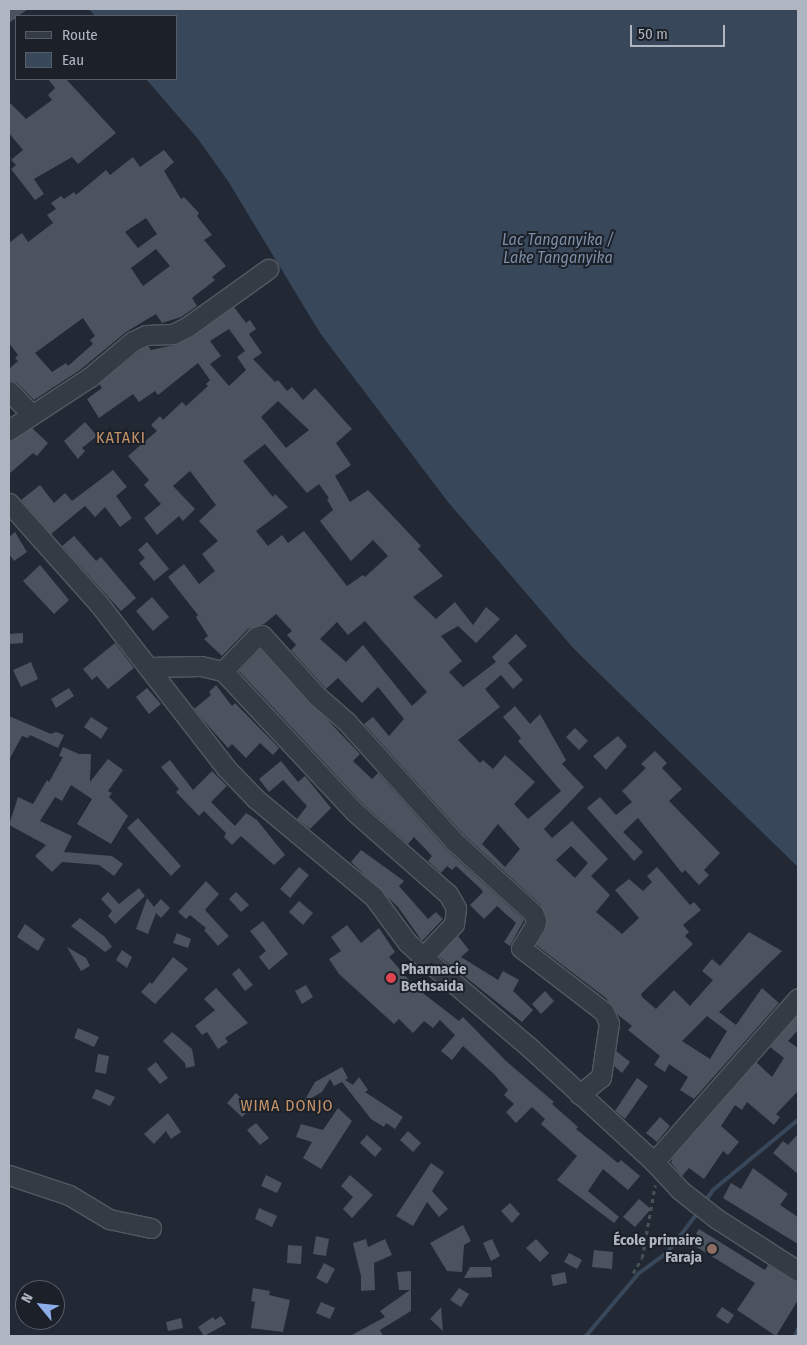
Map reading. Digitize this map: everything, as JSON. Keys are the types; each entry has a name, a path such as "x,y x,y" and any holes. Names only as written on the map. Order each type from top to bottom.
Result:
{"street":[{"path":"9,430 30,414 90,376 133,341 146,335 173,334 187,327 268,269"},
{"path":"9,391 30,414"},
{"path":"9,503 99,604 226,768 256,799 373,896 407,942 654,1162 680,1190 717,1220 798,1271"},
{"path":"223,671 256,637 262,635 317,696 346,721 455,842 533,913 536,920 535,926 521,948 604,1012 609,1023 601,1076 579,1095"},
{"path":"149,667 201,666 223,671 355,812 448,894 456,908 454,924 423,957"},
{"path":"654,1162 798,998"},
{"path":"9,1175 69,1195 109,1219 151,1228"}],"path":[{"path":"633,1272 642,1258 653,1204 654,1162"}],"water":[{"name":"Lac Tanganyika / Lake Tanganyika","path":"89,9 798,9 798,867 574,649 448,502 320,333 228,181 198,139 147,80 178,80 178,15 94,15"}],"building":[{"path":"9,9 28,9 20,15 15,15 15,19 9,23"},
{"path":"49,80 67,80 116,133 78,164 72,157 34,179 44,194 35,200 11,169 16,165 11,160 23,150 9,133 9,102 26,119 52,100 48,95 55,88"},
{"path":"164,150 174,162 164,171 181,199 184,197 199,213 197,216 212,235 204,240 226,266 212,277 215,280 192,298 197,306 181,317 162,323 156,314 126,332 80,370 34,400 17,383 9,380 9,369 18,361 15,358 18,355 9,343 9,243 22,233 28,242 53,223 47,215 56,209 51,203 61,196 64,199 74,192 76,195 106,170 110,175 133,157 140,167","holes":["146,218 157,234 138,248 125,232","156,249 170,266 143,286 131,268","83,318 95,336 90,340 93,344 68,366 66,363 52,372 35,353"]},
{"path":"234,307 246,323 250,320 256,329 249,334 262,353 253,359 275,382 278,380 287,391 292,387 303,400 315,388 352,429 336,443 351,465 335,476 350,502 368,490 421,546 418,549 443,576 413,597 436,619 455,602 473,625 486,607 500,619 476,643 458,626 441,636 462,661 449,672 463,687 496,662 492,657 516,634 527,646 508,663 523,680 513,689 501,675 485,689 500,707 458,740 480,763 483,760 493,769 505,755 535,782 514,804 528,819 561,791 518,741 521,738 503,717 515,706 530,724 540,714 566,760 562,764 584,787 544,829 552,838 572,821 608,859 591,876 610,895 596,912 622,934 639,918 615,890 629,879 643,891 652,882 647,876 657,867 690,905 694,902 701,910 683,925 689,932 685,936 693,944 641,994 642,997 656,1009 674,990 690,1006 713,980 702,971 712,959 720,966 749,932 782,951 719,1012 736,1025 762,988 779,1003 694,1099 680,1090 688,1077 669,1064 665,1072 654,1065 660,1056 628,1030 632,1026 617,1014 606,998 536,945 547,922 541,905 463,834 364,724 373,717 389,736 404,719 378,687 362,703 338,678 326,689 291,650 296,645 287,635 292,631 276,614 264,624 248,629 222,656 204,639 208,636 196,617 198,615 168,577 184,564 199,584 215,571 202,554 218,541 199,521 216,505 190,471 173,486 195,509 183,521 179,516 157,535 144,518 161,504 144,485 149,480 128,456 157,431 151,425 160,416 163,420 182,402 186,406 208,386 206,384 210,380 198,363 158,395 155,391 139,402 133,394 99,418 87,399 102,388 99,384 139,351 148,346 151,350 178,344","holes":["229,329 245,351 237,357 246,370 229,386 210,364 221,356 210,341","278,401 309,430 286,448 261,417","265,444 307,493 319,484 329,498 327,499 333,510 320,521 351,561 373,540 388,556 365,577 363,575 347,586 304,531 288,543 282,535 268,546 256,531 288,507 275,494 273,497 243,461","365,621 427,692 412,706 363,645 346,662 320,639 337,622 348,635","498,824 520,849 505,867 482,844","571,846 588,863 575,878 556,860","707,1016 727,1031 710,1059 682,1041"]},
{"path":"85,422 97,436 82,448 85,451 78,459 64,441"},
{"path":"32,428 48,443 37,456 33,453 9,474 9,441"},
{"path":"113,470 127,487 116,496 132,518 120,527 105,507 95,517 85,506 51,534 21,500 40,485 54,503 65,493 72,501"},
{"path":"15,532 27,552 14,561 9,554 9,537"},
{"path":"74,536 96,561 101,557 136,598 121,611 62,546"},
{"path":"147,542 169,569 154,581 139,563 145,558 138,550"},
{"path":"40,565 69,600 54,614 23,581"},
{"path":"152,597 169,617 153,631 136,611"},
{"path":"23,633 23,643 9,644 9,634"},
{"path":"115,643 134,668 108,689 97,676 92,680 83,669"},
{"path":"260,649 360,754 353,761 372,779 378,773 447,850 524,920 510,946 504,942 516,923 497,906 484,919 470,905 483,892 481,889 456,866 452,870 447,866 441,873 428,861 432,856 414,837 408,844 363,804 239,671"},
{"path":"31,662 38,679 21,687 13,670"},
{"path":"216,685 232,706 235,703 279,748 273,755 260,743 246,758 232,744 228,748 194,709 211,695 209,692"},
{"path":"69,688 74,696 56,708 51,699"},
{"path":"147,688 161,704 149,714 136,697"},
{"path":"9,716 51,734 56,732 64,735 58,748 30,735 28,738 22,736 9,760"},
{"path":"91,717 108,728 101,739 84,727"},
{"path":"575,728 588,741 579,750 566,737"},
{"path":"618,736 627,746 606,770 593,756"},
{"path":"63,747 79,754 91,754 90,782 108,759 123,770 108,791 112,793 109,797 128,816 111,844 77,824 92,799 71,785 62,801 55,797 40,821 72,836 64,852 112,856 123,864 114,876 99,865 62,862 52,872 35,856 46,845 9,825 18,797 33,804 47,780 49,782 63,757 59,756"},
{"path":"655,751 667,763 662,768 682,789 669,801 720,853 704,870 709,875 699,885 685,870 682,873 638,818 623,832 643,852 634,861 587,808 600,797 616,815 632,802 622,791 646,768 641,764"},
{"path":"170,760 193,790 212,771 227,786 211,802 235,826 246,813 257,820 285,855 274,865 241,836 232,845 224,837 226,833 204,811 199,816 176,792 179,789 161,767"},
{"path":"281,761 298,782 305,776 331,808 310,829 297,819 307,806 283,780 269,792 259,779"},
{"path":"138,818 181,866 171,876 127,828"},
{"path":"361,850 404,881 399,886 428,919 436,912 443,919 422,941 398,907 351,862"},
{"path":"299,867 309,875 290,898 280,889"},
{"path":"206,881 219,894 205,910 229,936 218,946 204,930 206,928 190,915 186,919 178,912"},
{"path":"139,888 145,896 115,924 108,916 112,911 101,899 108,892 119,904"},
{"path":"236,892 249,905 241,912 229,899"},
{"path":"147,898 154,907 161,899 170,908 161,918 156,913 148,934 136,929"},
{"path":"299,901 313,913 303,925 289,912"},
{"path":"80,918 105,937 112,947 105,952 71,926"},
{"path":"263,921 288,954 269,970 259,957 266,951 250,931"},
{"path":"25,924 45,939 38,951 17,937"},
{"path":"347,925 361,943 379,928 395,952 389,957 415,987 459,1021 463,1017 506,1061 554,1102 552,1104 578,1127 576,1129 618,1163 621,1160 640,1176 628,1190 603,1169 588,1191 619,1217 614,1223 557,1180 577,1156 541,1124 545,1119 532,1107 516,1123 506,1112 514,1104 504,1095 508,1090 494,1074 463,1046 452,1060 441,1051 455,1035 440,1020 433,1028 424,1021 413,1033 399,1019 394,1024 339,974 329,959 341,951 331,937"},
{"path":"177,933 191,939 188,948 173,943"},
{"path":"458,936 469,950 461,957 498,980 503,971 519,980 513,991 533,1010 522,1022 439,956"},
{"path":"67,947 86,958 90,966 81,971"},
{"path":"122,950 132,957 127,968 116,960"},
{"path":"173,957 188,969 155,1004 141,992 150,982 152,984"},
{"path":"239,968 253,985 245,991 232,974"},
{"path":"306,985 313,997 302,1004 295,991"},
{"path":"216,988 248,1023 225,1038 228,1042 218,1049 207,1032 202,1035 195,1026 215,1010 204,999"},
{"path":"545,991 554,1001 541,1014 532,1004"},
{"path":"798,1015 798,1030 788,1041 798,1048 798,1091 776,1114 780,1117 774,1125 747,1102 742,1110 735,1105 721,1126 739,1142 728,1155 723,1151 704,1179 689,1168 682,1176 671,1163 673,1157 756,1062 772,1077 784,1058 770,1047"},
{"path":"78,1028 99,1037 94,1047 74,1038"},
{"path":"172,1032 192,1049 195,1066 186,1068 185,1063 163,1041"},
{"path":"616,1051 630,1062 622,1073 614,1066"},
{"path":"98,1054 109,1056 106,1074 95,1072"},
{"path":"156,1062 168,1078 160,1084 147,1069"},
{"path":"342,1067 348,1078 345,1080 353,1085 359,1077 368,1090 365,1092 403,1117 395,1129 386,1123 384,1127 371,1119 342,1082 334,1086 330,1079 322,1092 303,1103 315,1082"},
{"path":"637,1078 648,1086 625,1119 615,1111"},
{"path":"96,1089 115,1097 110,1106 92,1098"},
{"path":"236,1093 251,1108 242,1117 227,1103"},
{"path":"338,1108 352,1121 321,1169 303,1158 312,1142 296,1137 301,1124 323,1130"},
{"path":"168,1113 181,1132 171,1139 166,1131 154,1144 144,1134"},
{"path":"660,1117 670,1126 657,1142 646,1133"},
{"path":"256,1123 269,1138 260,1145 247,1130"},
{"path":"408,1131 421,1143 413,1152 400,1140"},
{"path":"798,1134 798,1174 773,1153 783,1141 788,1145"},
{"path":"367,1135 382,1149 375,1157 360,1143"},
{"path":"431,1163 444,1172 432,1191 448,1209 439,1217 427,1202 413,1226 396,1216"},
{"path":"753,1168 788,1194 780,1205 798,1217 798,1244 723,1198 731,1183 741,1189"},
{"path":"266,1175 282,1183 277,1193 261,1186"},
{"path":"350,1175 373,1195 352,1218 343,1209 353,1197 341,1186"},
{"path":"639,1199 651,1209 635,1227 623,1217"},
{"path":"510,1203 520,1214 512,1223 501,1211"},
{"path":"259,1208 277,1216 272,1227 255,1219"},
{"path":"463,1225 471,1241 464,1245 462,1272 447,1271 430,1243"},
{"path":"699,1229 765,1270 768,1265 798,1283 798,1300 776,1336 737,1310 755,1283 690,1243"},
{"path":"316,1236 329,1239 326,1256 313,1254"},
{"path":"366,1239 368,1247 385,1239 392,1255 374,1263 375,1290 361,1291 361,1276 353,1243"},
{"path":"492,1239 500,1256 491,1261 483,1243"},
{"path":"536,1239 549,1253 540,1262 526,1248"},
{"path":"288,1245 302,1246 301,1264 287,1263"},
{"path":"594,1250 613,1252 612,1269 592,1267"},
{"path":"569,1253 582,1260 577,1269 564,1262"},
{"path":"324,1263 335,1269 327,1284 316,1278"},
{"path":"470,1267 491,1267 492,1277 464,1278"},
{"path":"411,1271 411,1311 380,1330 383,1336 350,1336 385,1317 380,1311 410,1290 399,1290 397,1272"},
{"path":"565,1272 567,1283 553,1286 551,1275"},
{"path":"253,1288 270,1291 269,1295 290,1300 283,1332 251,1328 255,1302 251,1301"},
{"path":"459,1288 469,1294 461,1307 450,1300"},
{"path":"321,1302 335,1308 330,1319 316,1313"},
{"path":"441,1307 443,1331 430,1319"},
{"path":"722,1307 734,1315 728,1324 716,1316"},
{"path":"221,1316 226,1324 204,1336 198,1327 213,1317 215,1320"},
{"path":"181,1318 183,1328 168,1331 166,1322"}],"waterway":[{"path":"704,1203 713,1190 798,1120"},
{"path":"586,1336 639,1273 667,1253 699,1211"},
{"path":"795,1336 798,1329"}],"place":[{"name":"Pharmacie Bethsaida","path":"391,978"},
{"name":"École primaire Faraja","path":"712,1249"}],"district":[{"name":"KATAKI","path":"121,438"},
{"name":"WIMA DONJO","path":"287,1106"}]}
